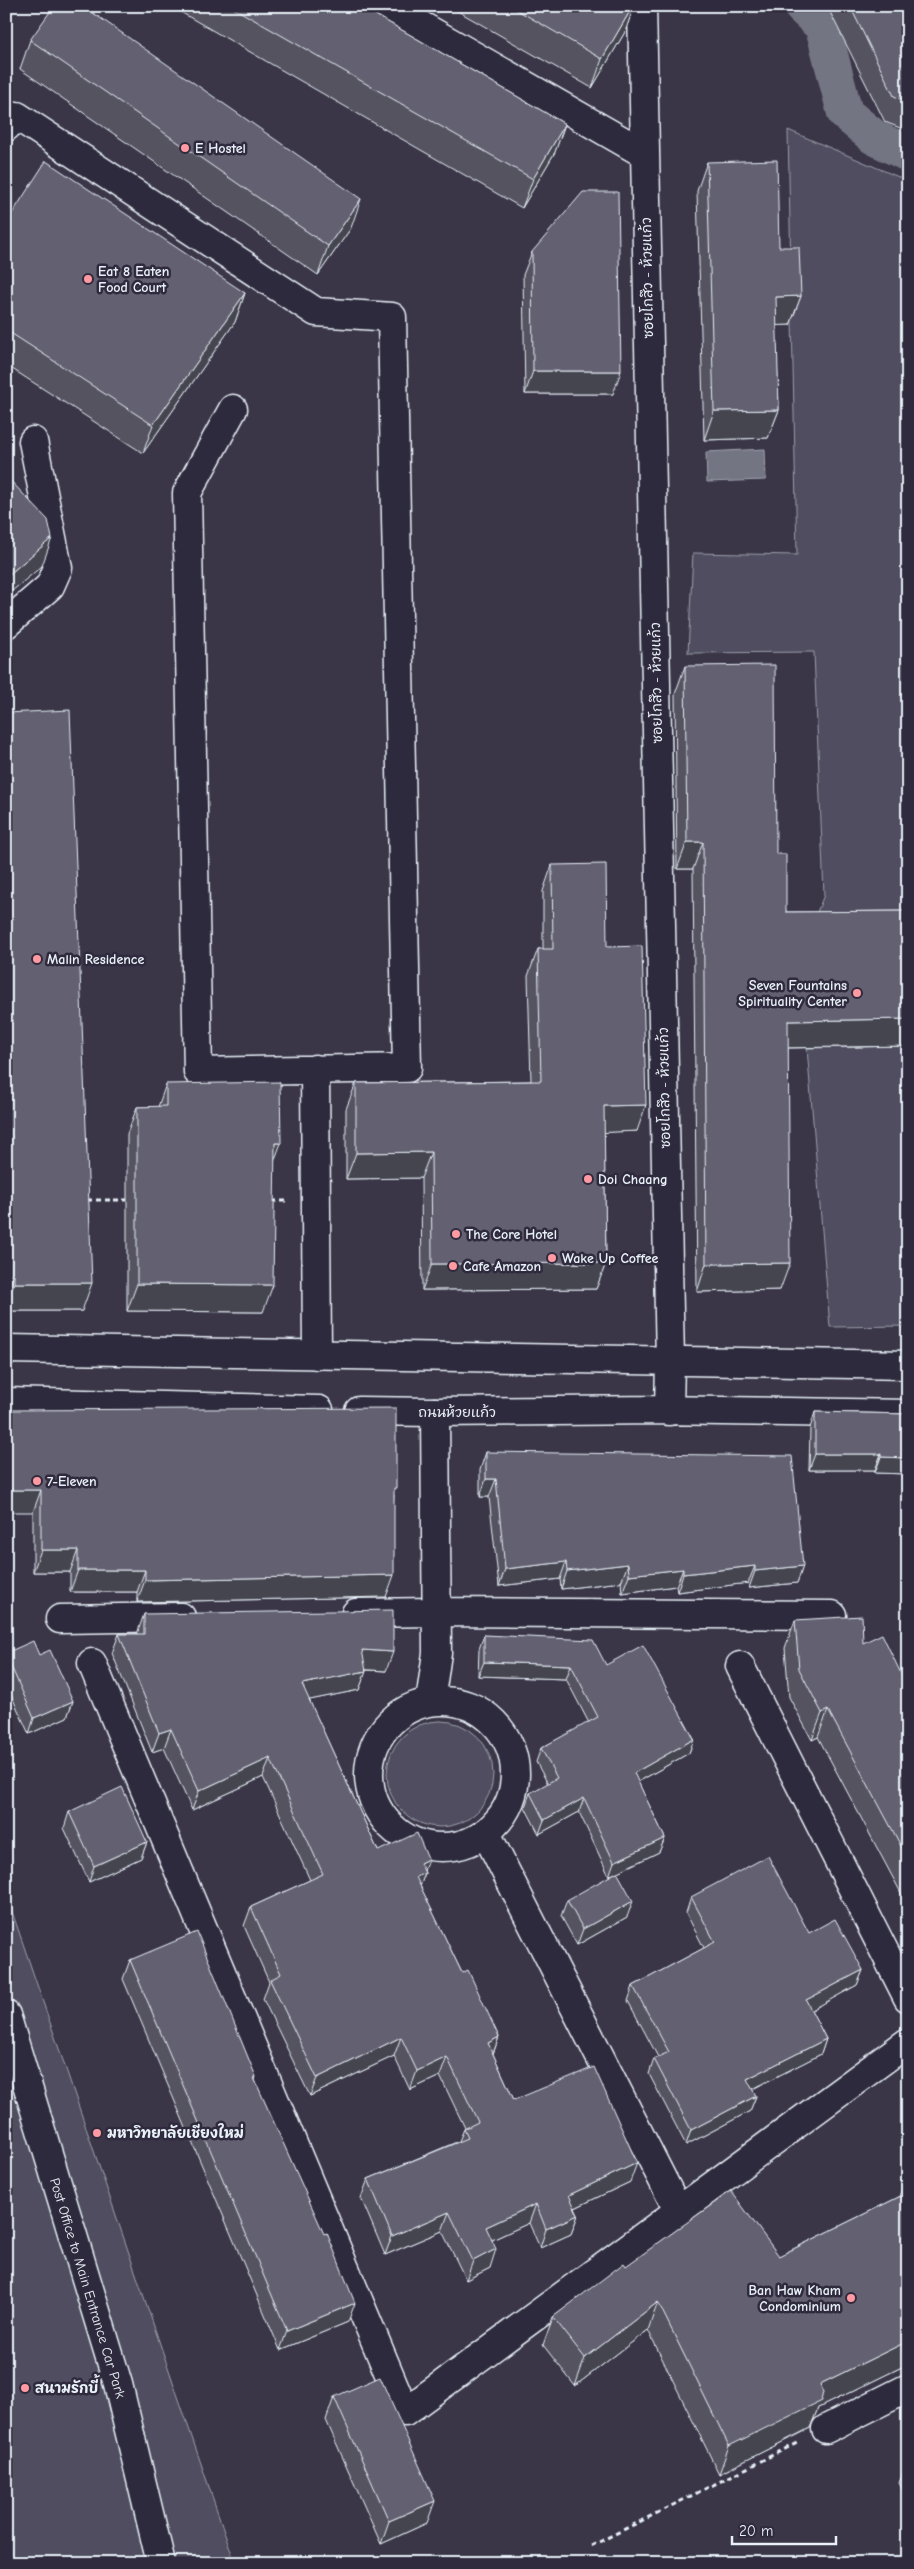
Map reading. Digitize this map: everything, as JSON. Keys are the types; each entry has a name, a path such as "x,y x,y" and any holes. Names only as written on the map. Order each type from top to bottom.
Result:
{"street":[{"path":"388,6 645,154"},
{"name":"ซอยโกสึว - ห้วยแก้ว","path":"642,6 670,1360 668,1411"},
{"path":"6,127 17,116 316,312 392,318 407,1068 198,1072 187,493 233,408"},
{"path":"6,624 50,586 58,568 33,441"},
{"path":"315,1069 317,1355"},
{"path":"6,1348 908,1365"},
{"name":"ถนนห้วยแก้ว","path":"6,1402 435,1412 668,1411 908,1414"},
{"path":"430,1702 437,1653 435,1412"},
{"path":"328,1614 437,1612 832,1615"},
{"path":"60,1619 209,1616"},
{"path":"92,1663 406,2412 908,2042"},
{"path":"740,1666 908,1998"},
{"path":"430,1702 454,1702 474,1708 492,1720 506,1737 514,1764 515,1778 512,1799 501,1818 486,1833 464,1844 440,1848 417,1843 396,1832 380,1814 370,1792 368,1768 375,1744 388,1724 407,1710 430,1702"},
{"path":"486,1833 679,2212"},
{"path":"6,2015 118,2384 161,2563"},
{"path":"826,2429 908,2388"}],"path":[{"path":"83,1200 141,1200"},
{"path":"268,1201 316,1201"},
{"path":"591,2546 826,2429"}],"shaded area":[{"path":"788,130 908,181 908,938 806,939 824,895 814,652 688,653 693,553 797,555"},
{"path":"908,1046 908,1326 830,1327 807,1048"},
{"path":"440,1721 460,1725 477,1737 489,1754 493,1774 489,1794 477,1811 460,1823 440,1827 420,1823 403,1811 391,1794 387,1774 391,1754 403,1737 420,1725"},
{"path":"6,1894 235,2563 6,2563"}],"water":[{"path":"765,449 766,480 707,482 706,452"}],"building":[{"path":"54,6 83,6 361,199 328,246 30,40"},
{"path":"230,6 360,6 565,124 533,179"},
{"path":"510,6 633,6 602,59"},
{"path":"850,6 908,6 908,102 894,96"},
{"path":"777,160 779,247 799,247 801,296 776,297 779,410 714,411 707,162"},
{"name":"Eat 8 Eaten Food Court","path":"46,161 245,293 153,425 6,330 6,223"},
{"path":"583,192 618,192 621,371 533,371 532,252"},
{"path":"6,476 48,520 52,538 6,577"},
{"path":"775,665 776,854 786,854 786,912 908,911 908,1019 788,1021 790,1263 706,1264 703,842 687,842 685,666"},
{"name":"Malin Residence","path":"70,710 92,1283 14,1283 14,1274 6,1274 6,713"},
{"path":"606,864 607,947 642,946 646,1105 604,1106 606,1263 432,1264 431,1152 356,1153 356,1083 541,1081 538,949 553,949 552,865"},
{"path":"280,1082 281,1143 275,1143 273,1285 137,1284 137,1107 166,1106 166,1084"},
{"path":"396,1408 394,1575 145,1580 145,1570 78,1570 78,1550 41,1550 41,1490 6,1490 6,1410"},
{"path":"815,1412 908,1414 908,1458 881,1457 881,1454 815,1454"},
{"path":"486,1452 792,1456 803,1566 755,1571 755,1566 683,1574 683,1569 629,1575 628,1564 567,1571 566,1562 505,1569 496,1479 486,1479"},
{"path":"393,1610 393,1652 362,1650 366,1671 302,1684 378,1851 417,1833 428,1859 420,1863 425,1873 416,1877 462,1973 468,1970 499,2037 488,2043 514,2100 594,2067 637,2163 569,2195 578,2215 546,2229 536,2204 486,2227 496,2249 473,2261 449,2212 392,2236 368,2179 468,2138 464,2129 478,2122 447,2057 417,2071 401,2037 317,2078 270,1980 281,1974 251,1907 323,1874 270,1758 199,1791 171,1729 159,1733 119,1634 144,1634 144,1614"},
{"path":"862,1616 863,1643 882,1634 905,1682 908,1680 908,1859 828,1710 822,1713 799,1669 795,1620"},
{"path":"484,1635 593,1640 606,1665 643,1645 694,1739 634,1773 665,1838 614,1862 584,1798 544,1820 530,1793 557,1778 541,1748 598,1717 571,1665 484,1662"},
{"path":"33,1641 39,1655 50,1650 73,1701 34,1718 6,1655 6,1653"},
{"path":"122,1787 147,1842 94,1866 69,1812"},
{"path":"768,1856 809,1933 835,1919 863,1970 806,2000 826,2039 747,2079 756,2096 691,2130 654,2059 669,2052 633,1986 715,1942 691,1897"},
{"path":"617,1872 633,1901 583,1929 567,1900"},
{"path":"197,1932 256,2077 254,2078 324,2234 327,2233 355,2303 287,2331 130,1960"},
{"path":"908,2183 908,2341 820,2384 823,2392 821,2401 729,2446 658,2302 585,2358 553,2317 624,2263 626,2266 731,2191 779,2256 907,2193 903,2185"},
{"path":"380,2377 435,2501 389,2521 334,2397"}],"waterway":[{"path":"801,6 823,27 845,113 874,137 908,154"}],"place":[{"name":"E Hostel","path":"185,148"},
{"name":"Eat 8 Eaten Food Court","path":"88,279"},
{"name":"Malin Residence","path":"37,959"},
{"name":"Seven Fountains Spirituality Center","path":"857,993"},
{"name":"Doi Chaang","path":"588,1179"},
{"name":"The Core Hotel","path":"456,1234"},
{"name":"Wake Up Coffee","path":"552,1258"},
{"name":"Cafe Amazon","path":"453,1266"},
{"name":"7-Eleven","path":"37,1481"},
{"name":"มหาวิทยาลัยเชียงใหม่","path":"97,2133"},
{"name":"Ban Haw Kham Condominium","path":"851,2298"},
{"name":"สนามรักบี้","path":"25,2388"}]}
